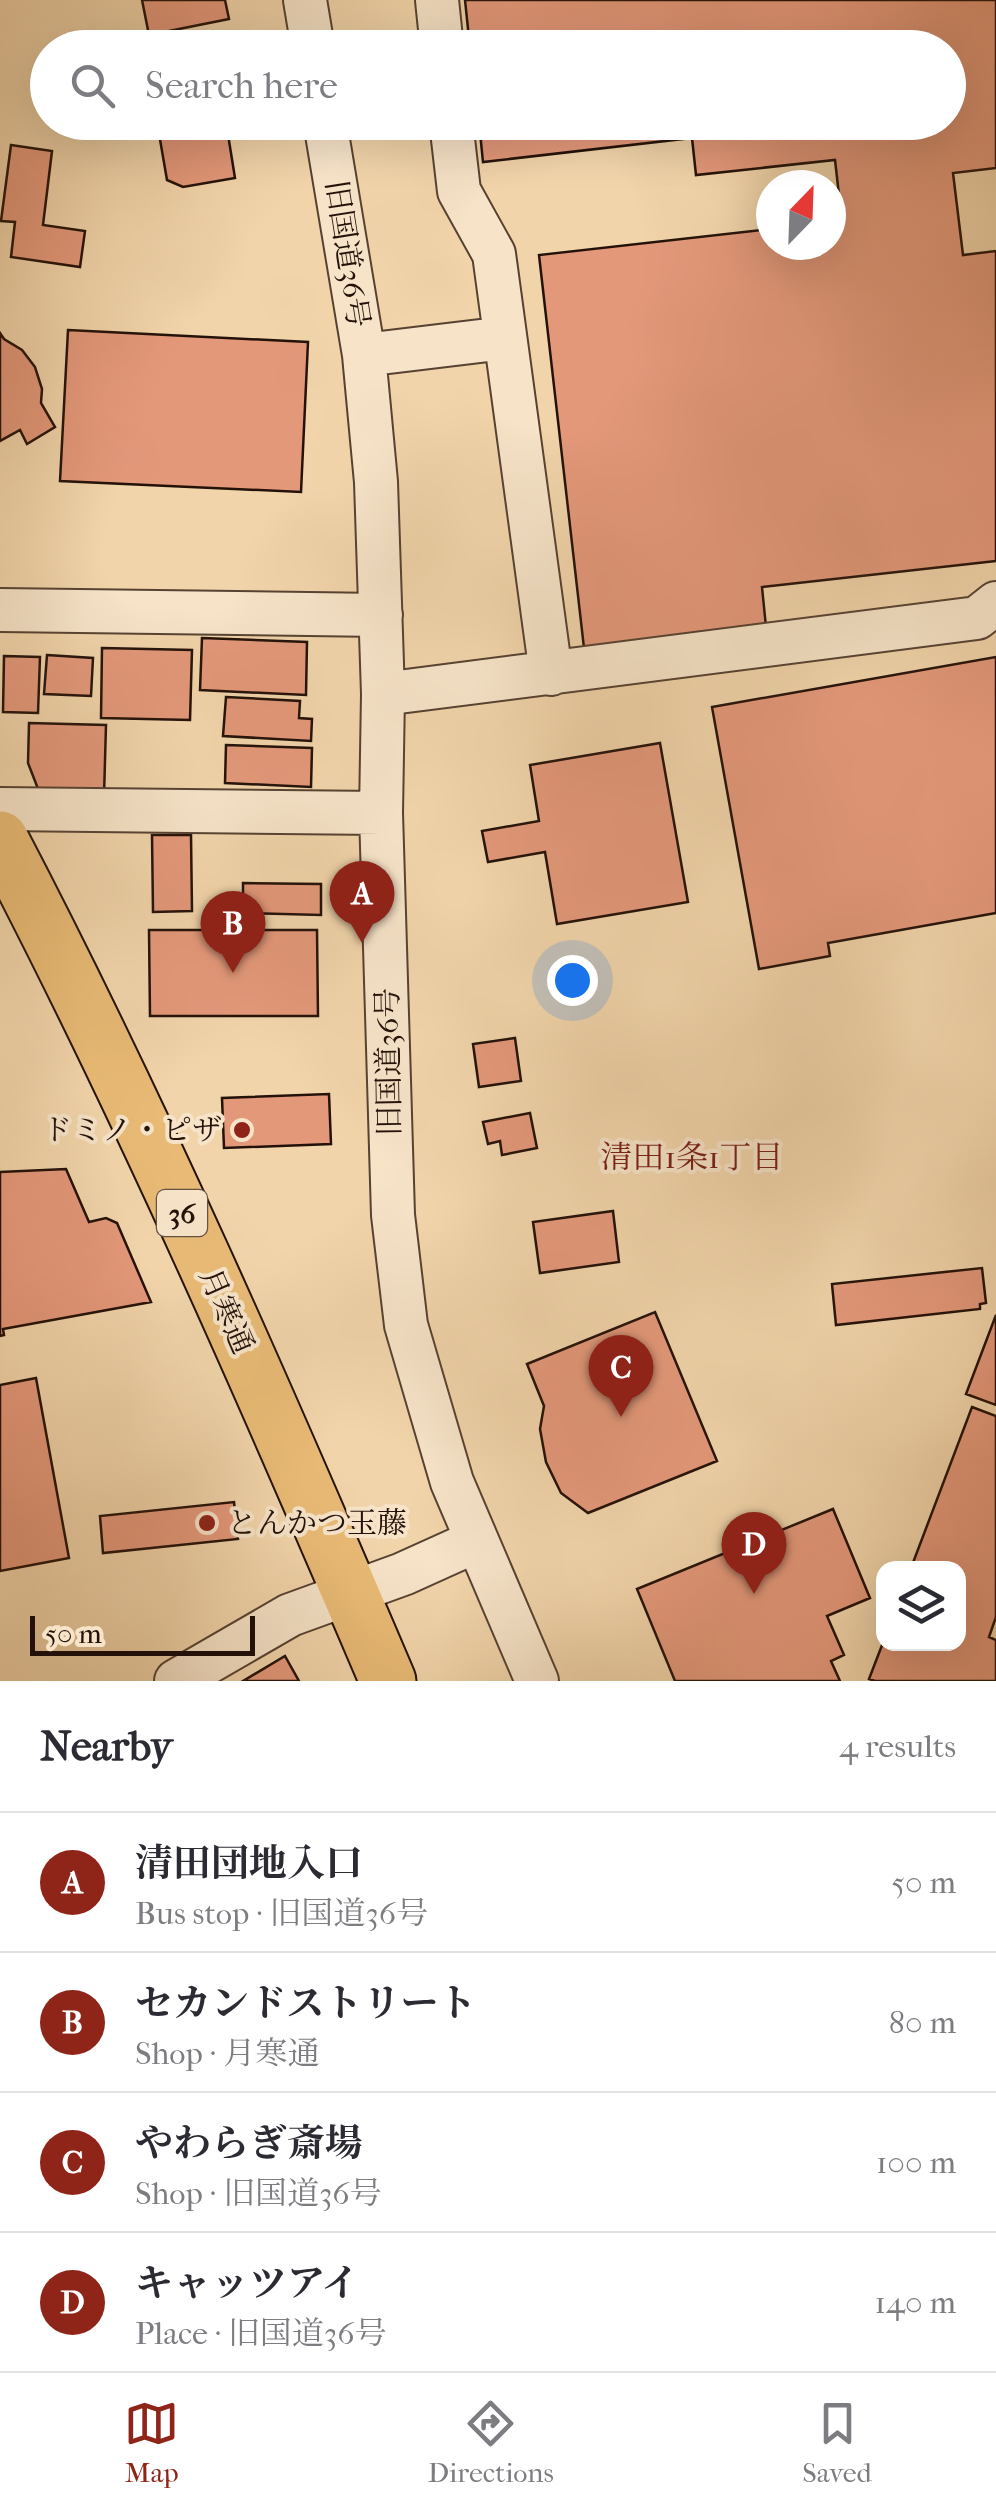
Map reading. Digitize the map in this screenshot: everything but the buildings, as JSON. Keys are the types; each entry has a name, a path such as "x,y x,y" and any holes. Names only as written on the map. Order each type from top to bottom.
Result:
{"highway":[{"name":"月寒通","path":"0,839 69,972 189,1228 388,1681"}],"street":[{"path":"305,0 310,30"},
{"path":"436,0 440,30"},
{"name":"旧国道36号","path":"328,140 364,355 376,482 393,1215 406,1325 452,1482 537,1681"},
{"path":"453,140 459,190 494,254 551,674"},
{"path":"364,355 505,338"},
{"path":"383,694 977,618 996,604"},
{"path":"0,610 381,615"},
{"path":"0,809 381,814"},
{"path":"176,1681 290,1615 403,1574 476,1541"}],"place":[{"name":"清田団地入口","path":"362,943"},
{"name":"セカンドストリート","path":"233,973"},
{"name":"ドミノ・ピザ","path":"242,1130"},
{"name":"やわらぎ斎場","path":"621,1417"},
{"name":"とんかつ玉藤","path":"207,1523"},
{"name":"キャッツアイ","path":"754,1594"}],"district":[{"name":"清田1条1丁目","path":"692,1157"}]}
